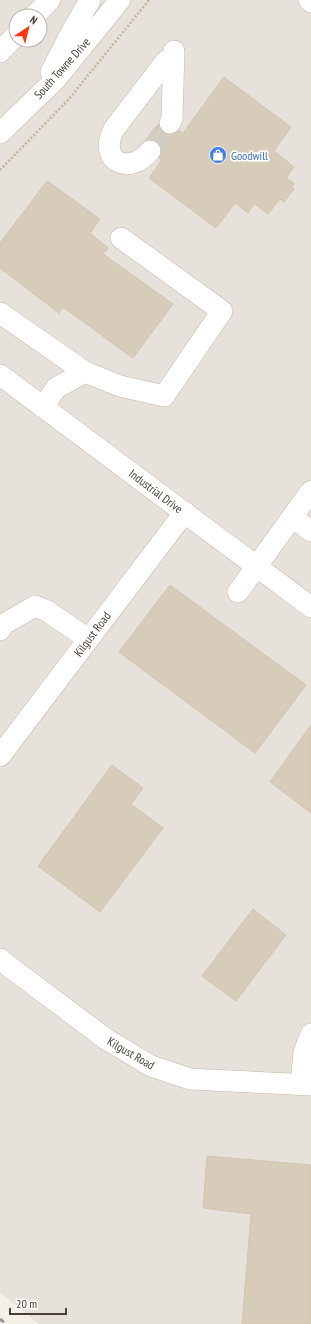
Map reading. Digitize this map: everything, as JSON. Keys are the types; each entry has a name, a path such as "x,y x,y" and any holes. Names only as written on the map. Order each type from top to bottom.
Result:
{"street":[{"path":"42,8 50,0"},
{"path":"38,97 90,0"},
{"name":"South Towne Drive","path":"0,133 56,79 120,0"},
{"path":"0,52 8,44"},
{"path":"150,151 139,161 121,164 115,160 109,151 110,137 114,129 170,56 172,119 170,123"},
{"path":"0,314 85,372 120,386 164,396 222,311 121,238"},
{"path":"43,407 56,388 85,372"},
{"name":"Industrial Drive","path":"0,375 311,607"},
{"path":"238,592 311,491"},
{"name":"Kilgust Road","path":"0,756 185,512"},
{"path":"292,517 311,531"},
{"path":"0,630 4,624 34,606 47,612 88,640"},
{"name":"Kilgust Road","path":"0,959 106,1039 151,1066 190,1079 306,1085"},
{"path":"306,1085 304,1052 311,1034"}],"shaded area":[{"path":"0,0 311,0 311,1324 39,1324 0,1292"}],"building":[{"name":"Goodwill","path":"224,77 291,127 274,151 294,167 286,178 294,183 292,187 294,189 284,202 280,199 268,214 254,204 248,213 235,203 216,228 149,178 162,160 143,145 163,118 183,133"},
{"path":"47,181 100,219 90,233 108,248 103,254 173,304 133,358 63,307 59,313 0,268 0,243"},
{"path":"170,585 306,685 255,753 119,652"},
{"path":"311,725 311,813 270,782"},
{"path":"112,765 143,788 131,804 163,828 100,912 38,866"},
{"path":"253,909 286,935 236,1001 202,976"},
{"path":"207,1156 311,1165 311,1324 242,1324 251,1214 203,1208"}],"tunnel":[{"path":"150,151 170,123"}],"railway":[{"path":"0,1319 6,1324"}],"place":[{"name":"Goodwill","path":"218,155"}]}
